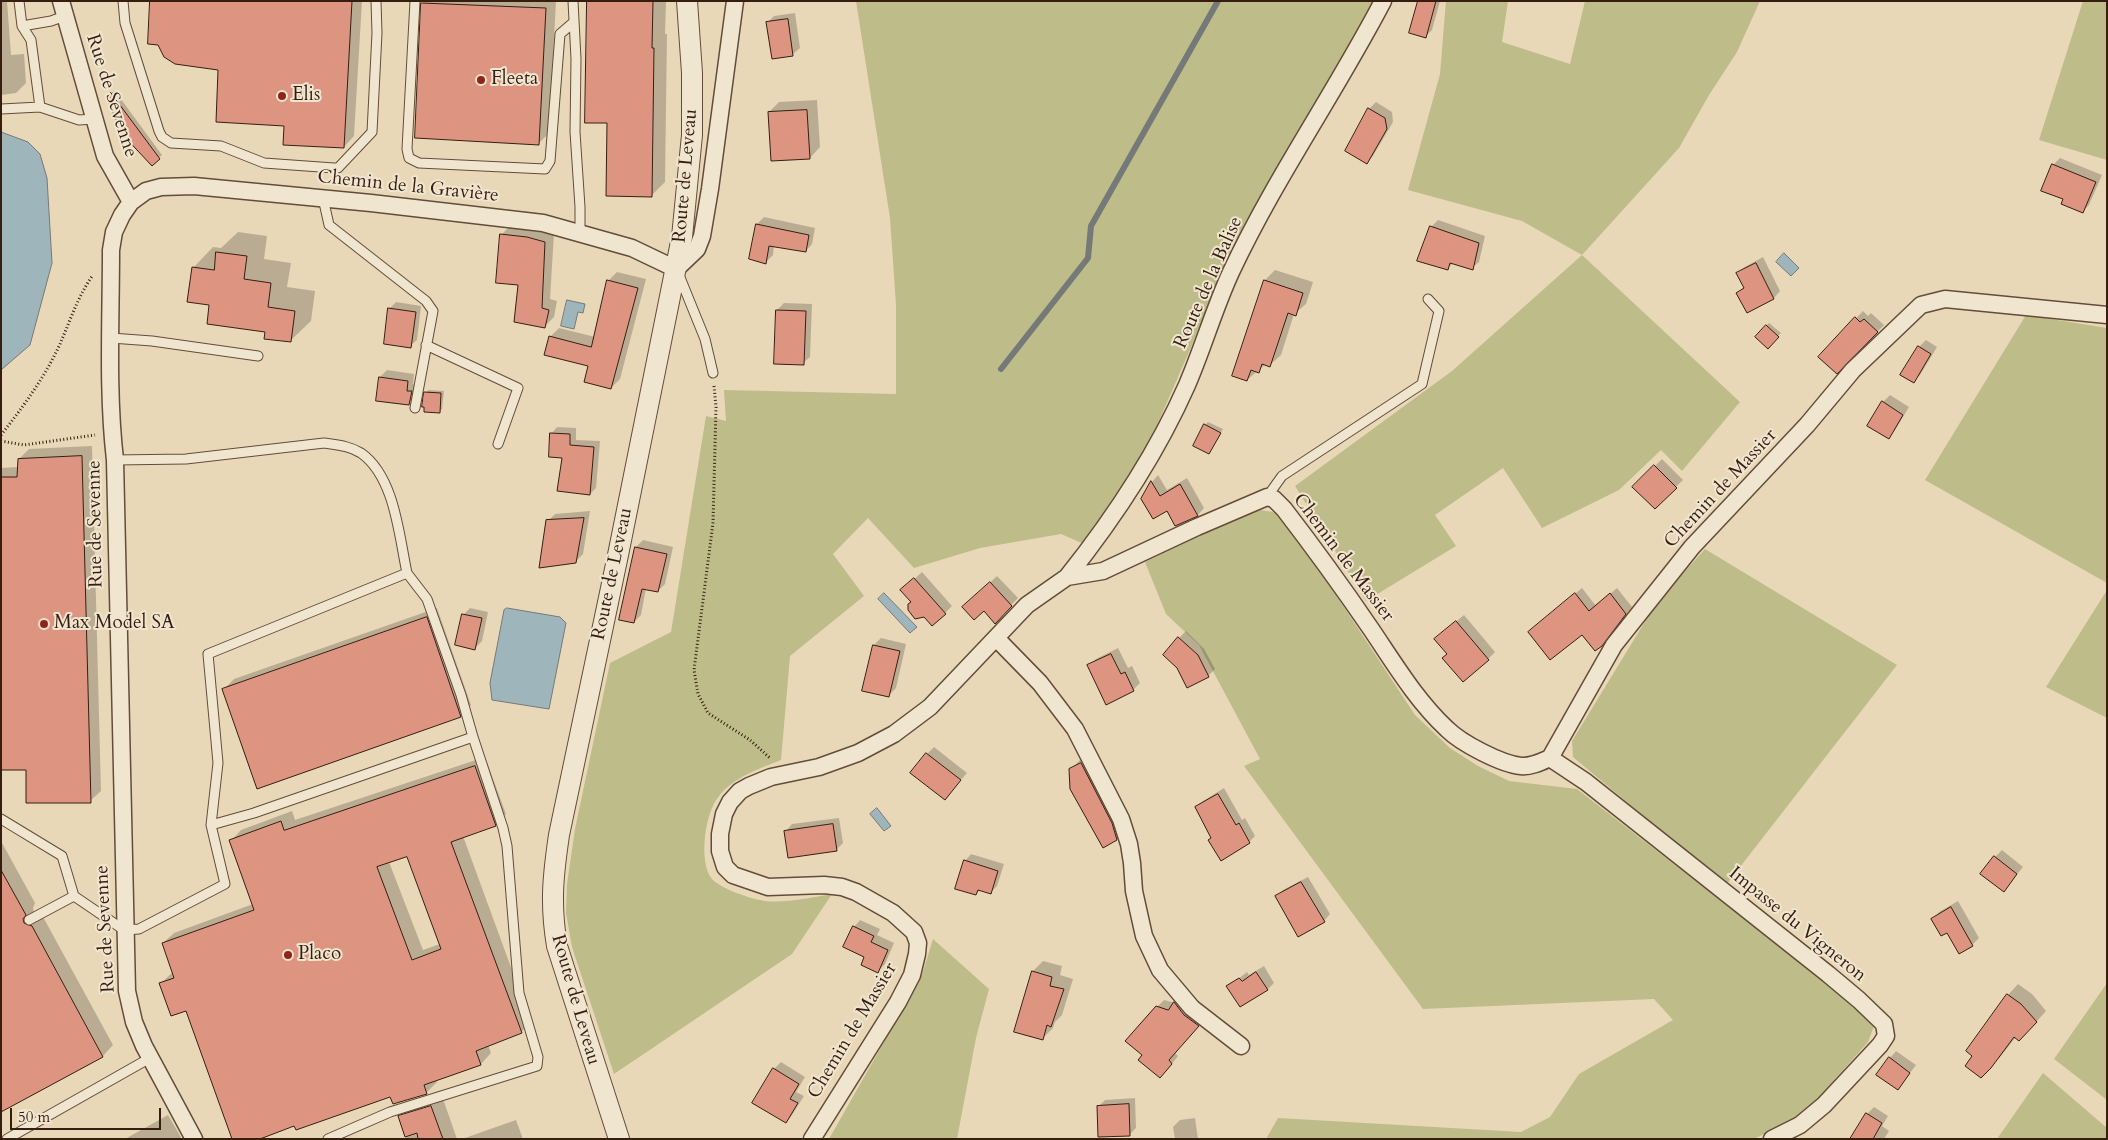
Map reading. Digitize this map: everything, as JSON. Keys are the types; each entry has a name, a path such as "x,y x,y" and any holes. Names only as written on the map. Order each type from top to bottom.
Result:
{"street":[{"name":"Route de Leveau","path":"619,1139 557,946 552,915 552,880 559,835 676,269 690,172 692,134 692,73 687,1"},
{"path":"676,269 698,249 702,236 735,1"},
{"name":"Route de la Balise","path":"1067,577 1095,542 1145,468 1187,386 1231,273 1287,166 1360,44 1383,1"},
{"name":"Rue de Sevenne","path":"63,8 105,156 131,202 114,232 111,250 112,432 115,460 124,930 127,991 134,1022 150,1058 194,1139"},
{"name":"Chemin de la Gravière","path":"131,202 146,191 161,187 194,186 323,198 544,223 632,248 676,269"},
{"name":"Chemin de Massier","path":"812,1139 898,1002 912,975 918,943 914,932 898,917 856,892 842,887 824,885 768,887 734,875 725,866 720,851 720,834 724,814 730,802 740,791 750,786 787,773 827,764 858,753 894,734 930,707 1027,605 1067,577 1104,571 1197,527 1267,498 1274,499 1284,509 1341,585 1418,697 1447,730 1472,746 1501,760 1521,766 1539,764 1550,758 1614,645 1692,547 1807,425 1853,370 1921,305 1945,299 2107,315"},
{"path":"996,638 1040,682 1075,729 1121,820 1129,844 1134,892 1144,936 1160,970 1192,1008 1241,1046"},
{"name":"Impasse du Vigneron","path":"1550,758 1586,782 1828,974 1884,1024 1886,1036 1824,1105 1800,1125 1772,1139"}],"lane":[{"path":"19,1 22,26 31,40 40,107"},
{"path":"123,1 125,23 162,137 171,142 221,146 264,163 338,168 372,132 377,33 376,1"},
{"path":"415,1 407,149 409,158 419,164 545,169 550,161 560,34 574,22"},
{"path":"573,1 576,59 575,132 580,233"},
{"path":"22,26 51,21 63,8"},
{"path":"1,109 40,107 79,120 94,119"},
{"path":"323,198 329,225 426,301 433,311 415,408"},
{"path":"676,269 705,339 713,373"},
{"path":"1267,498 1282,476 1422,384 1439,311 1428,299"},
{"path":"111,338 152,341 258,356"},
{"path":"426,345 518,388 498,444"},
{"path":"115,460 186,459 324,443 345,446 361,453 374,465 387,486 407,573 427,599 461,695 503,828 507,846 519,993 538,1057 537,1066 390,1112 328,1139"},
{"path":"1,819 62,856 74,896 124,930 139,929 225,884 211,825 218,762 208,654 407,573"},
{"path":"211,825 254,813 473,737"},
{"path":"29,920 74,896"},
{"path":"8,1139 150,1058"}],"path":[{"path":"1,435 38,385 59,346 86,285 111,250"},
{"path":"713,373 716,408 713,523 694,670 698,694 708,713 750,740 787,773"},
{"path":"1,442 24,445 112,432"}],"shaded area":[{"path":"856,1 1374,1 1227,257 1199,329 1154,432 1116,499 1084,544 1061,534 980,548 914,568 868,518 833,554 864,596 790,656 781,760 756,770 725,789 714,803 710,813 704,849 705,861 712,879 721,886 742,895 777,902 832,894 792,954 614,1074 572,947 566,913 567,884 575,829 610,663 671,632 706,416 726,421 724,390 896,394 896,305 890,218"},
{"path":"1446,1 1508,1 1502,42 1570,64 1585,1 1760,1 1737,52 1709,95 1679,148 1582,255 1522,221 1408,190 1440,74"},
{"path":"2083,1 2107,1 2107,160 2039,140"},
{"path":"1582,255 1740,402 1682,471 1661,450 1619,490 1542,528 1503,468 1435,515 1456,546 1366,601 1295,486 1452,371"},
{"path":"2026,315 2107,328 2107,583 1925,480"},
{"path":"1260,510 1273,512 1286,519 1415,715 1450,748 1478,766 1509,781 1577,789 1834,988 1874,1026 1868,1042 1804,1114 1754,1139 1266,1139 1278,1118 1521,1132 1550,1117 1579,1074 1673,1020 1654,999 1423,1009 1244,766 1260,759 1199,645 1166,614 1145,562 1245,514"},
{"path":"1705,549 1897,665 1726,885 1573,757 1572,741 1657,602"},
{"path":"2107,590 2107,718 2046,687"},
{"path":"933,939 989,989 976,1038 957,1139 829,1139 922,975"},
{"path":"2107,983 2107,1100 2054,1059"},
{"path":"2043,1073 2107,1128 2107,1139 1997,1139"}],"water":[{"path":"1,132 28,142 40,154 47,178 52,263 30,345 1,370"},
{"path":"1784,253 1799,268 1791,276 1776,262"},
{"path":"567,300 585,304 583,313 578,312 574,329 561,326"},
{"path":"884,593 917,627 910,633 878,599"},
{"path":"507,608 560,617 566,623 549,709 492,700 490,683 504,610"},
{"path":"877,808 891,826 884,831 870,814"}],"building":[{"name":"Elis","path":"150,1 352,1 344,148 283,145 284,126 216,122 218,70 175,64 164,57 158,45 148,44"},
{"path":"587,1 653,1 652,197 606,196 607,123 585,123"},
{"path":"1418,1 1436,1 1426,38 1409,33"},
{"path":"421,3 546,8 539,145 415,138"},
{"path":"788,19 793,56 772,59 766,22"},
{"path":"111,93 160,159 152,166 122,134 106,96"},
{"path":"1368,108 1385,118 1387,129 1367,164 1345,151"},
{"path":"807,110 810,159 771,161 768,112"},
{"path":"2052,164 2096,182 2083,213 2061,204 2063,199 2041,191"},
{"path":"756,224 809,235 806,252 769,246 766,264 749,259"},
{"path":"1430,226 1479,243 1473,270 1450,263 1448,270 1417,261"},
{"path":"500,234 527,237 545,242 542,308 549,310 545,328 514,322 518,285 496,283"},
{"path":"216,252 247,256 244,279 271,283 268,307 295,311 291,342 264,339 265,332 207,324 209,305 187,302 192,267 214,270"},
{"path":"1756,263 1774,299 1747,313 1736,293 1744,288 1736,273"},
{"path":"607,280 638,288 611,389 584,382 588,366 544,355 549,336 591,347"},
{"path":"1264,280 1303,293 1296,316 1288,313 1270,367 1262,364 1259,373 1251,370 1247,381 1232,376"},
{"path":"388,308 416,312 411,348 384,344"},
{"path":"776,310 806,311 804,365 774,364"},
{"path":"1855,317 1860,322 1864,319 1878,332 1837,374 1818,357"},
{"path":"1766,325 1779,337 1768,349 1755,337"},
{"path":"1918,346 1931,354 1914,383 1900,375"},
{"path":"379,377 408,381 407,391 412,391 409,405 376,401"},
{"path":"424,392 441,393 440,413 424,412 424,407 422,407"},
{"path":"1882,401 1903,415 1889,439 1867,426"},
{"path":"1204,424 1221,433 1209,454 1193,446"},
{"path":"550,433 570,434 570,445 594,447 590,495 557,491 562,458 549,457"},
{"name":"Max Model SA","path":"82,456 91,803 26,803 26,770 1,770 1,477 17,477 18,459"},
{"path":"1654,465 1677,488 1655,509 1632,487"},
{"path":"1151,481 1160,496 1180,484 1198,516 1175,526 1167,511 1153,519 1141,499"},
{"path":"584,518 576,563 539,568 546,520"},
{"path":"635,547 667,554 658,592 642,589 634,623 619,620"},
{"path":"914,578 946,614 932,626 924,617 915,619 908,610 908,604 911,602 900,590"},
{"path":"990,582 1012,606 995,624 984,611 974,620 962,607"},
{"path":"1575,593 1589,611 1610,593 1626,614 1602,646 1595,651 1582,635 1550,660 1528,632"},
{"path":"462,614 482,618 475,650 455,645"},
{"path":"427,617 461,717 257,789 222,689"},
{"path":"1456,621 1489,660 1463,682 1442,658 1447,654 1434,639"},
{"path":"1178,637 1198,655 1209,677 1187,688 1177,668 1163,655"},
{"path":"873,645 900,651 889,697 862,691"},
{"path":"1111,654 1121,674 1125,672 1134,691 1106,705 1087,665"},
{"path":"926,753 961,780 945,800 910,773"},
{"path":"1081,763 1112,823 1117,840 1103,848 1070,789 1069,769"},
{"name":"Placo","path":"475,766 496,826 451,842 522,1033 476,1051 481,1065 424,1085 427,1094 393,1104 390,1097 296,1130 294,1126 260,1139 232,1139 186,1011 171,1016 159,983 174,978 162,943 254,910 229,840 281,821 284,830","holes":["407,857 441,949 412,960 377,867"]},
{"path":"1218,794 1236,825 1239,823 1250,843 1221,861 1208,840 1211,838 1195,807"},
{"path":"833,824 837,851 788,858 784,831"},
{"path":"1994,856 2017,874 2004,892 1980,874"},
{"path":"964,860 998,871 991,894 978,890 976,895 955,889"},
{"path":"1,870 26,915 23,919 24,923 32,926 103,1057 1,1112"},
{"path":"1301,882 1325,922 1298,937 1275,896"},
{"path":"1951,907 1973,946 1959,954 1947,933 1941,936 1931,919"},
{"path":"853,926 874,936 871,942 888,950 878,973 861,965 864,957 843,947"},
{"path":"1032,971 1052,977 1050,986 1064,989 1051,1027 1047,1025 1043,1040 1014,1032"},
{"path":"1256,972 1268,990 1240,1007 1226,986 1239,978 1242,981"},
{"path":"2007,994 2021,1004 2037,1022 2019,1041 2014,1037 1991,1068 1981,1078 1965,1066 1972,1056 1966,1051"},
{"path":"1174,1002 1184,1015 1199,1026 1169,1060 1172,1064 1160,1078 1138,1060 1142,1055 1125,1041 1156,1006 1168,1010"},
{"path":"1889,1057 1910,1073 1898,1090 1876,1075"},
{"path":"773,1068 799,1084 790,1099 798,1103 786,1123 752,1103"},
{"path":"1129,1104 1130,1136 1098,1137 1097,1106"},
{"path":"431,1106 443,1139 418,1139 417,1133 405,1137 398,1116"},
{"path":"1866,1113 1882,1123 1873,1139 1850,1139"}],"waterway":[{"path":"1001,369 1088,258 1091,226 1218,1"}],"place":[{"name":"Fleeta","path":"481,80"},
{"name":"Elis","path":"282,96"},
{"name":"Max Model SA","path":"44,624"},
{"name":"Placo","path":"288,955"}]}
